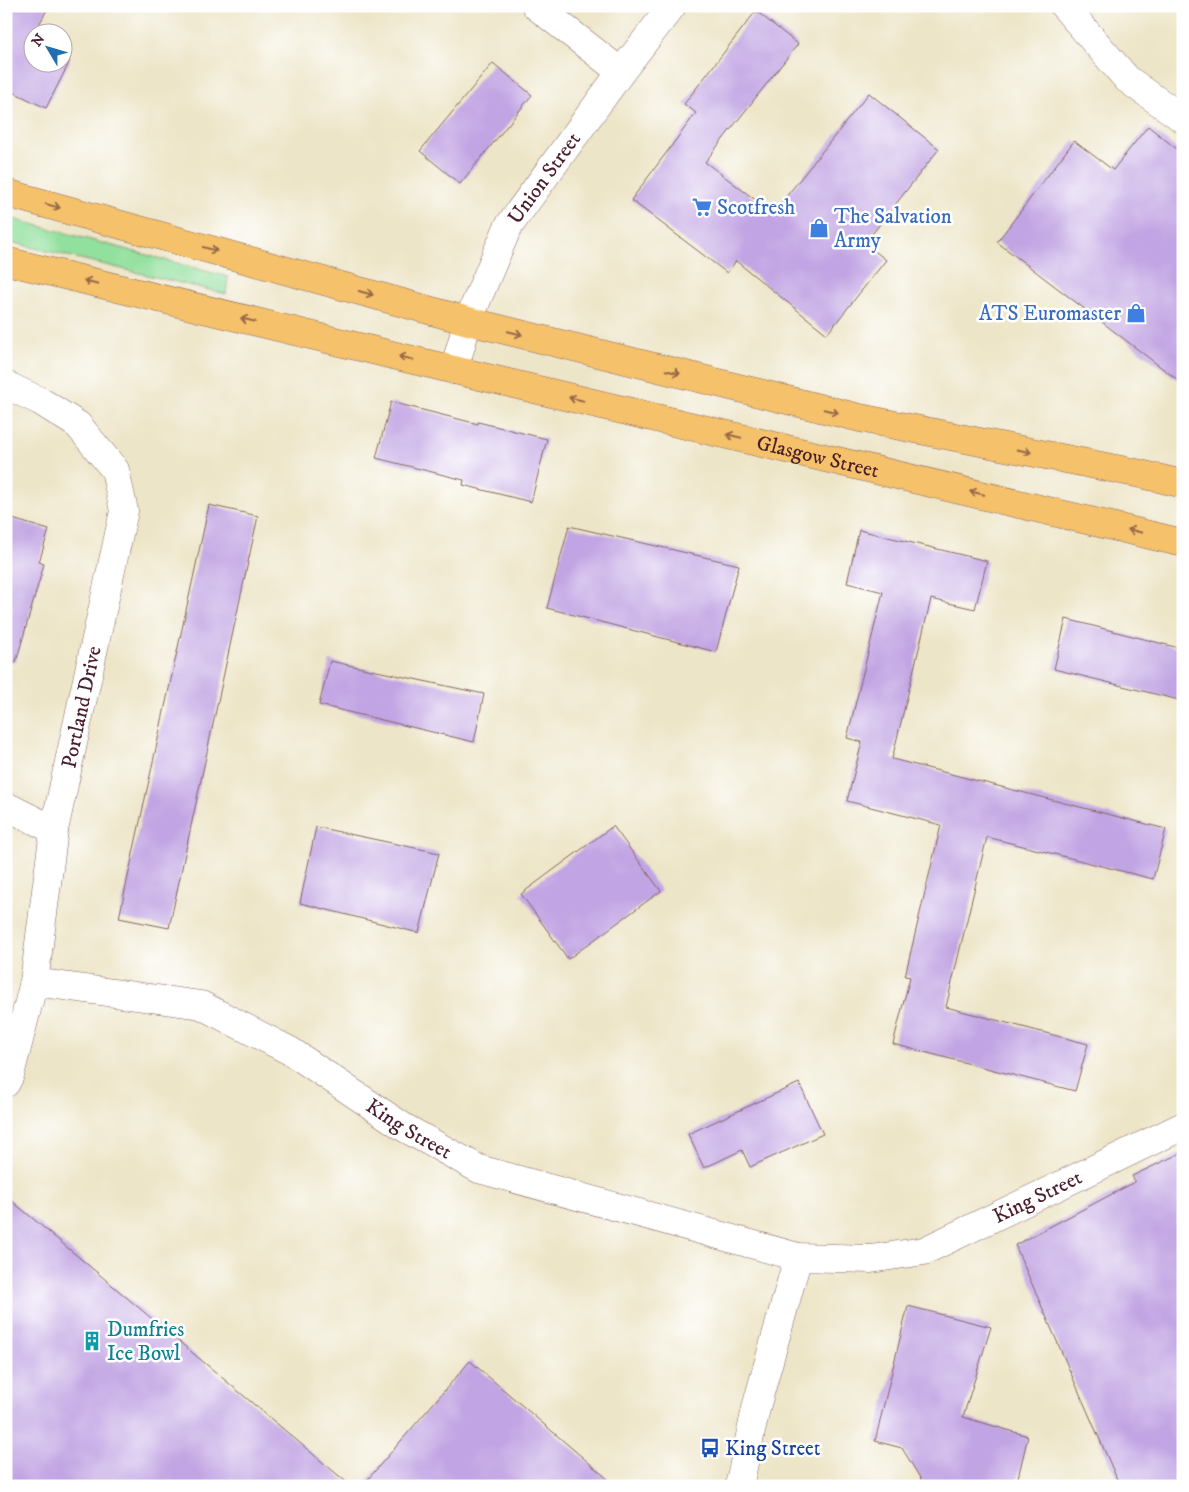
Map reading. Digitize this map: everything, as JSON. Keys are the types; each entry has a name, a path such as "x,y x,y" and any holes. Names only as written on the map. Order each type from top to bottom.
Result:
{"main road":[{"path":"6,193 468,321 860,418 1183,484"},
{"name":"Glasgow Street","path":"6,261 454,370 1183,543"}],"street":[{"path":"536,6 621,72"},
{"name":"Union Street","path":"454,370 468,321 508,227 621,72 672,6"},
{"path":"1064,6 1127,79 1183,119"},
{"name":"Portland Drive","path":"6,385 40,401 78,425 115,470 124,511 54,830 34,982 10,1075 6,1082"},
{"path":"6,806 54,830"},
{"name":"King Street","path":"34,982 201,1005 292,1052 405,1128 479,1169 798,1257 871,1260 924,1251 1183,1126"},
{"path":"739,1486 757,1404 798,1257"}],"green space":[{"path":"6,217 228,277 226,294 6,241"}],"building":[{"path":"6,6 49,6 40,22 22,22 22,72 64,72 46,108 7,89 6,91"},
{"path":"756,11 798,44 705,162 773,213 869,93 939,149 865,243 886,260 827,334 736,261 727,273 631,200 696,113 684,104"},
{"path":"493,63 532,95 460,184 420,151"},
{"name":"ATS Euromaster","path":"1148,126 1183,154 1183,384 997,242 1074,141 1113,170"},
{"path":"391,402 547,439 531,502 463,485 464,480 376,458"},
{"path":"209,505 258,516 169,928 119,918"},
{"path":"6,517 49,530 39,562 44,564 16,662 6,661"},
{"path":"569,526 739,565 716,652 547,608"},
{"path":"859,530 987,561 975,609 931,599 892,759 1166,829 1153,879 987,837 946,1007 1088,1044 1075,1091 893,1044 910,977 905,976 941,825 847,801 862,742 847,738 883,592 847,583"},
{"path":"1066,619 1183,649 1183,701 1054,669"},
{"path":"330,661 484,694 474,742 319,705"},
{"path":"613,826 661,891 568,959 521,894"},
{"path":"316,827 439,853 419,933 300,903"},
{"path":"799,1083 823,1134 750,1167 742,1150 704,1168 688,1134"},
{"path":"1183,1152 1183,1486 1120,1486 1015,1245 1135,1182 1132,1176"},
{"name":"Dumfries Ice Bowl","path":"6,1196 351,1486 6,1486"},
{"path":"908,1306 991,1327 963,1417 1028,1436 1016,1486 925,1486 902,1448 875,1441"},
{"path":"470,1361 616,1486 362,1486"}],"place":[{"name":"Scotfresh","path":"702,207"},
{"name":"The Salvation Army","path":"819,228"},
{"name":"ATS Euromaster","path":"1136,313"},
{"name":"Dumfries Ice Bowl","path":"92,1341"},
{"name":"King Street","path":"710,1448"}]}
